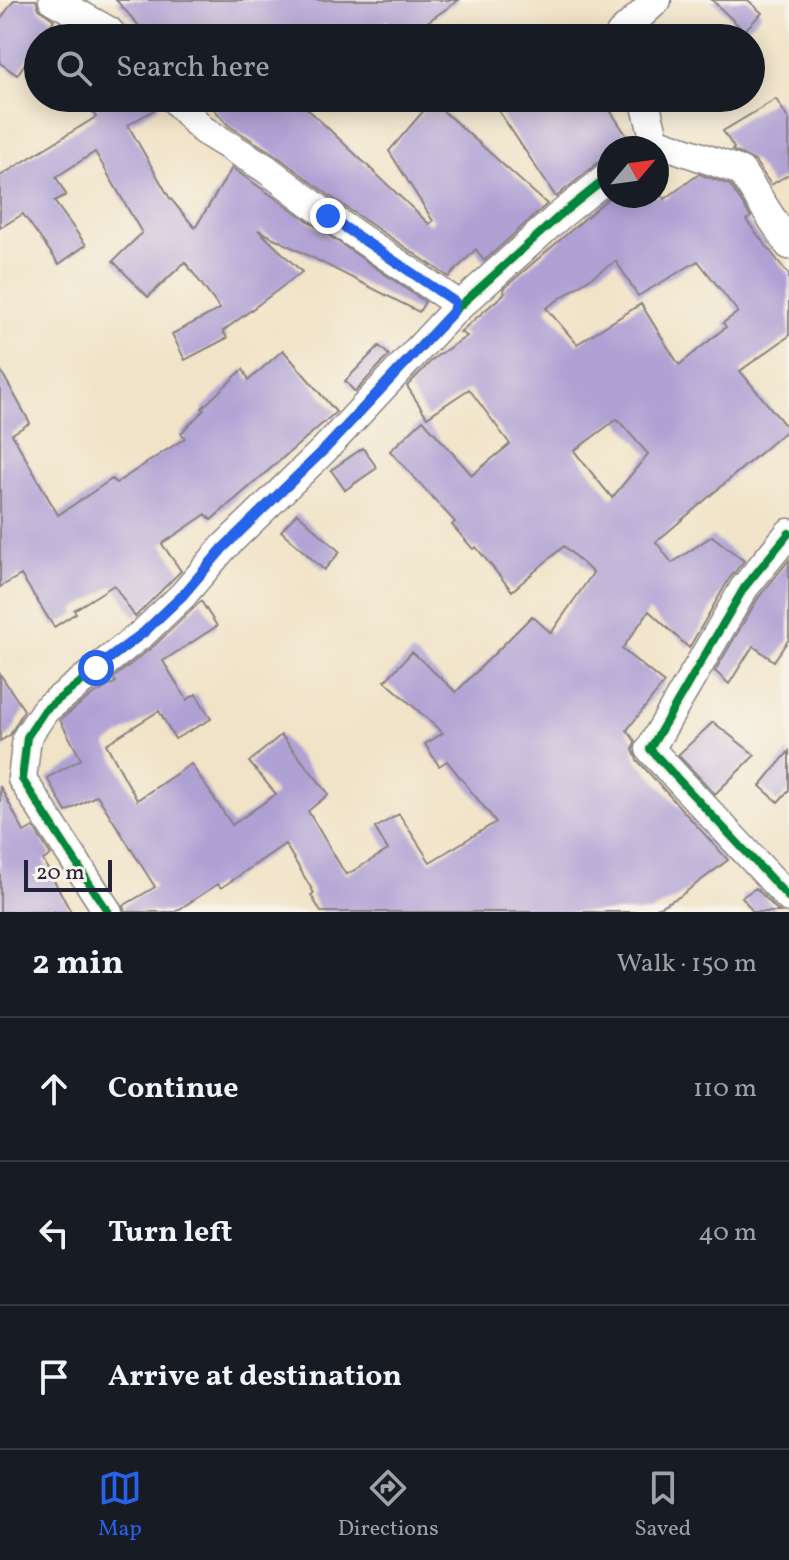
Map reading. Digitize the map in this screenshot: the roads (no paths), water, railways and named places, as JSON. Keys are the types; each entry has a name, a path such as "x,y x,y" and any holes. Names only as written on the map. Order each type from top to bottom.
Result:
{"street":[{"path":"53,0 96,24"},
{"path":"631,24 657,0"},
{"path":"186,112 203,130 265,168 328,216 455,302 453,312"},
{"path":"646,112 649,136"},
{"path":"669,150 741,171 789,245"},
{"path":"108,912 22,779 27,737 45,710 143,633 183,595 223,548 324,450 453,312 597,186"},
{"path":"789,533 744,588 650,749 789,898"}]}
